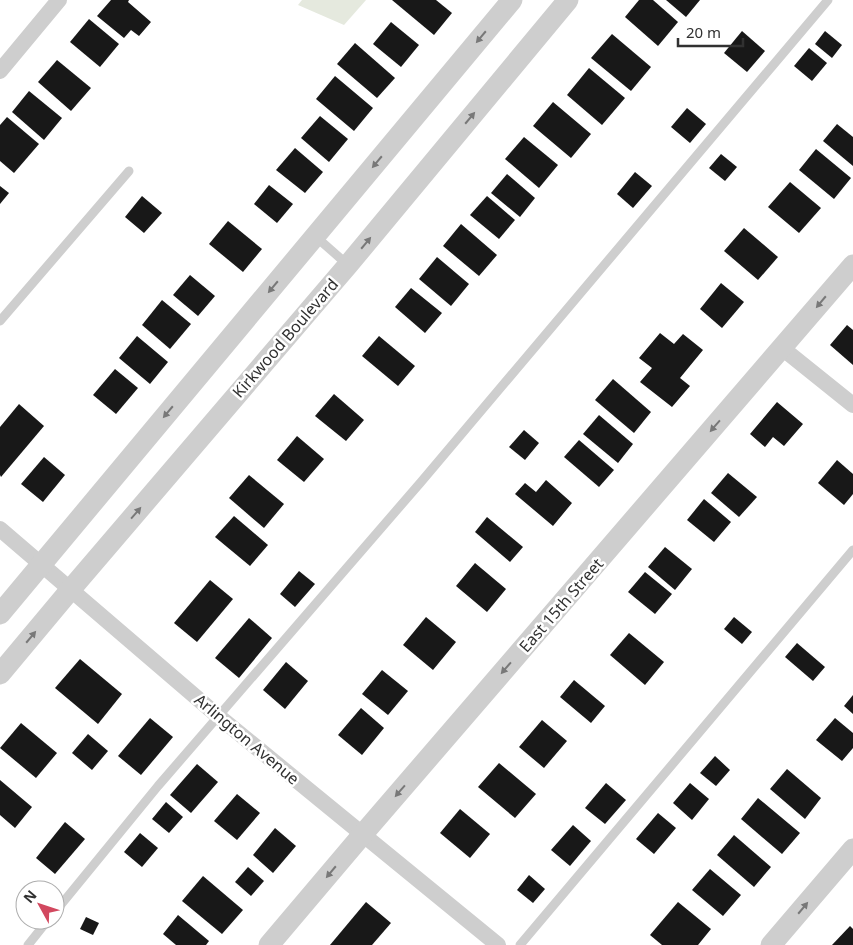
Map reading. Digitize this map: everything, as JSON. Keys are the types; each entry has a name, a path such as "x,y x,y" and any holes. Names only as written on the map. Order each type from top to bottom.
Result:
{"street":[{"path":"0,71 59,0"},
{"path":"0,614 512,0"},
{"name":"Kirkwood Boulevard","path":"0,674 348,265 568,0"},
{"name":"East 15th Street","path":"269,945 853,265"},
{"path":"782,348 853,405"},
{"name":"Arlington Avenue","path":"0,528 218,716 498,945"},
{"path":"771,945 853,849"}],"lane":[{"path":"65,900 158,786 414,489 828,0"},
{"path":"0,321 129,171"},
{"path":"315,236 348,265"},
{"path":"520,945 853,550"},
{"path":"28,945 40,930"}],"shaded area":[{"path":"302,0 366,0 344,25 298,5"}],"building":[{"path":"111,0 129,0 128,2 151,22 139,36 131,30 124,38 97,16"},
{"path":"392,0 436,0 452,13 434,35"},
{"path":"639,0 653,0 678,22 658,46 625,17"},
{"path":"666,0 700,0 686,17"},
{"path":"89,19 119,44 100,67 70,42"},
{"path":"391,22 419,45 401,67 373,44"},
{"path":"742,31 765,51 747,72 724,53"},
{"path":"825,31 842,45 832,58 815,44"},
{"path":"612,34 651,67 631,91 591,58"},
{"path":"355,43 395,78 377,98 337,64"},
{"path":"809,48 827,63 812,81 794,66"},
{"path":"57,60 91,88 71,111 38,82"},
{"path":"589,68 625,98 602,125 567,95"},
{"path":"335,76 373,108 354,131 316,99"},
{"path":"29,91 62,118 44,140 12,112"},
{"path":"553,102 591,134 571,158 533,126"},
{"path":"687,108 706,124 690,143 671,127"},
{"path":"320,116 348,139 329,162 301,138"},
{"path":"7,117 39,144 14,173 0,161 0,125"},
{"path":"837,124 853,137 853,166 823,141"},
{"path":"524,137 558,165 539,188 505,159"},
{"path":"295,148 323,172 305,193 276,170"},
{"path":"816,149 851,178 834,199 799,170"},
{"path":"721,154 737,167 725,181 709,168"},
{"path":"635,172 652,186 633,208 617,194"},
{"path":"507,174 535,198 520,217 491,193"},
{"path":"790,182 821,208 799,233 768,207"},
{"path":"269,185 293,204 277,223 254,204"},
{"path":"0,186 9,193 0,204"},
{"path":"142,196 162,213 144,233 125,217"},
{"path":"487,196 515,220 499,239 470,215"},
{"path":"228,221 262,249 243,272 209,244"},
{"path":"461,224 497,255 479,276 443,246"},
{"path":"744,228 778,257 758,280 724,251"},
{"path":"437,257 469,284 451,306 419,279"},
{"path":"190,275 215,296 198,316 173,295"},
{"path":"721,283 744,302 722,328 700,309"},
{"path":"411,288 442,313 425,333 395,307"},
{"path":"162,300 191,324 170,349 142,325"},
{"path":"847,325 853,330 853,365 830,345"},
{"path":"660,333 674,344 683,334 703,350 680,378 690,386 672,407 640,382 652,368 639,358"},
{"path":"137,336 168,362 150,384 119,358"},
{"path":"379,336 415,366 398,386 362,356"},
{"path":"115,369 138,388 116,414 93,395"},
{"path":"613,379 651,412 634,433 595,400"},
{"path":"334,394 364,420 346,441 315,416"},
{"path":"777,402 803,424 784,446 773,437 765,447 750,434"},
{"path":"19,404 44,426 1,477 0,427"},
{"path":"599,415 633,444 618,463 583,434"},
{"path":"524,430 539,443 525,460 509,447"},
{"path":"297,436 324,459 304,482 277,460"},
{"path":"579,440 614,470 599,487 564,457"},
{"path":"44,457 65,475 43,502 21,484"},
{"path":"837,460 853,474 853,494 844,505 818,483"},
{"path":"728,473 757,497 739,517 711,493"},
{"path":"249,475 284,504 264,528 229,498"},
{"path":"546,480 572,503 553,526 515,494 525,483 536,492"},
{"path":"704,499 731,522 714,542 687,520"},
{"path":"234,516 268,545 250,566 215,537"},
{"path":"487,517 523,547 510,562 475,532"},
{"path":"665,547 692,569 675,590 648,567"},
{"path":"475,563 506,589 487,612 456,586"},
{"path":"299,571 315,584 295,607 280,594"},
{"path":"645,572 672,594 655,614 628,592"},
{"path":"210,580 233,599 197,642 174,623"},
{"path":"426,617 456,642 433,670 403,645"},
{"path":"734,617 752,632 742,644 724,629"},
{"path":"249,618 272,638 239,678 215,658"},
{"path":"629,633 664,662 645,685 610,655"},
{"path":"797,643 825,667 813,681 785,657"},
{"path":"80,659 122,694 98,724 55,688"},
{"path":"286,662 308,681 285,709 263,690"},
{"path":"382,670 408,691 388,715 362,694"},
{"path":"574,680 605,706 591,723 560,697"},
{"path":"853,695 853,714 844,706"},
{"path":"361,708 384,728 362,755 338,735"},
{"path":"150,718 173,737 141,775 118,756"},
{"path":"835,718 853,733 853,748 842,761 816,740"},
{"path":"542,720 567,741 544,768 519,747"},
{"path":"21,723 57,753 36,778 0,748"},
{"path":"88,734 108,751 92,770 72,753"},
{"path":"715,756 730,770 716,786 700,773"},
{"path":"499,763 536,794 515,818 478,787"},
{"path":"197,764 218,782 191,813 170,795"},
{"path":"787,769 821,798 805,819 770,789"},
{"path":"0,780 32,807 15,828 0,815"},
{"path":"606,783 626,800 605,824 585,808"},
{"path":"690,783 709,799 692,820 673,803"},
{"path":"237,794 260,813 237,840 214,821"},
{"path":"758,798 800,833 782,854 741,819"},
{"path":"166,802 183,817 169,833 152,819"},
{"path":"460,809 490,834 470,858 440,833"},
{"path":"658,813 676,828 654,854 636,839"},
{"path":"65,822 85,839 55,874 36,858"},
{"path":"573,825 591,841 570,866 551,850"},
{"path":"275,828 296,846 273,873 253,855"},
{"path":"140,833 158,848 142,867 124,852"},
{"path":"734,835 771,867 754,887 717,855"},
{"path":"248,867 264,881 251,896 235,882"},
{"path":"710,869 741,895 723,916 692,890"},
{"path":"529,875 545,889 533,903 517,890"},
{"path":"203,876 243,910 222,934 182,901"},
{"path":"366,902 391,923 372,945 330,945"},
{"path":"678,902 711,929 698,945 662,945 650,935"},
{"path":"178,915 209,941 206,945 176,945 163,934"},
{"path":"86,917 99,923 93,935 80,929"},
{"path":"850,926 853,929 853,945 832,945"}]}
